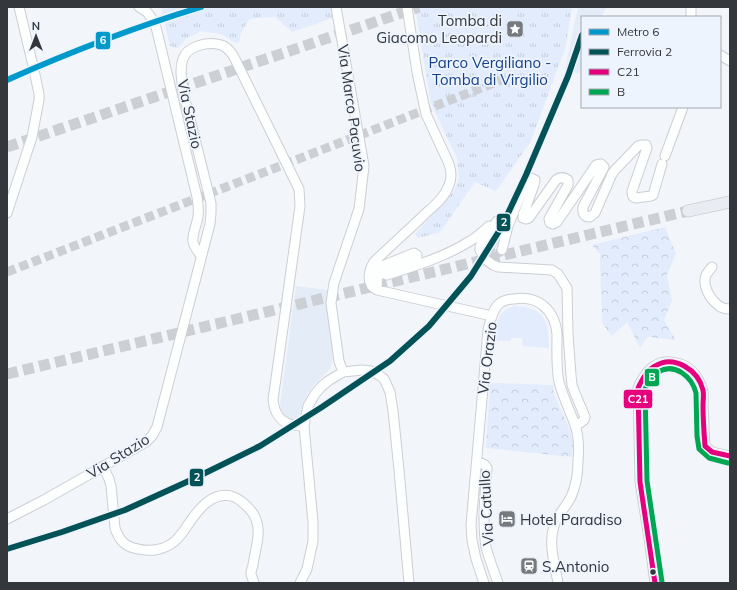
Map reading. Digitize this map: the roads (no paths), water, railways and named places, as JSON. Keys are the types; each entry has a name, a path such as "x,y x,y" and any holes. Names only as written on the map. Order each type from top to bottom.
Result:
{"main road":[{"path":"688,211 730,202"}],"street":[{"path":"7,213 32,137 39,100 34,70 19,7"},
{"path":"139,7 147,12 155,22 197,196 198,216 193,234 193,241 194,246 201,256"},
{"name":"Via Marco Pacuvio","path":"336,7 364,166 359,209 334,283 331,303 339,361 343,372"},
{"path":"407,7 417,72 426,114 449,164 451,179 450,184 442,198 370,266 370,284 373,289 492,316"},
{"name":"Via Stazio","path":"7,520 146,442 152,436 157,427 210,224 211,203 183,91 181,67 183,58 187,53 193,48 202,44 221,44 233,54 299,190 300,206 273,400 276,412 280,419 291,425 304,426"},
{"path":"721,56 730,61"},
{"path":"502,250 508,226 526,182 529,179 535,180 535,182 522,214 523,218 526,220 556,180 566,178 568,180 567,186 549,219 550,223 553,224 557,222 594,166 601,164 604,167 583,207 582,212 590,217 595,213 615,170 638,146 646,145 632,191 632,196 644,197 653,195 683,108"},
{"path":"377,290 378,271 382,266 414,253 417,255 417,258 387,268 384,270 384,274 387,275 422,264 467,244 496,221"},
{"path":"491,244 500,224 499,221 496,221"},
{"path":"496,221 480,245 485,259 498,267 552,270 558,274 565,285 567,291 568,334 572,385 585,418 576,426"},
{"path":"712,267 706,275 705,282 707,291 711,298 719,306 730,310"},
{"name":"Via Orazio","path":"484,583 476,559 472,540 472,525 487,341 490,322 497,306 506,300 518,298 535,300 544,306 552,316 556,327 559,380 562,393 576,426 578,437 578,461 574,490 555,524 552,537 552,550 558,583"},
{"path":"655,583 640,482 638,388 647,371 655,365 666,362 680,364 687,367 698,377 703,389 706,446 712,452 730,456"},
{"path":"300,583 308,569 313,541 313,522 304,426 308,406 320,387 324,384 343,372 362,370 371,371 379,375 384,379 390,392 397,448 409,583"},
{"name":"Via Catullo","path":"477,461 485,465 487,468 484,520 485,539 498,583"},
{"path":"103,466 111,486 115,528 117,534 124,544 134,549 145,551 155,550 166,547 176,541 198,510 207,502 218,496 225,495 234,497 247,506 254,515 258,528 251,575 254,583"}],"tunnel":[{"path":"7,147 419,7"},
{"path":"7,272 507,78"},
{"path":"7,374 688,211"},
{"path":"491,244 490,249 492,253 495,254 502,250"}],"metro line":[{"name":"6","path":"7,80 103,40 201,7"}],"rail line":[{"name":"2","path":"7,549 125,510 191,480 260,446 322,407 390,361 429,326 471,276 501,228 526,175 568,76 581,38"}],"place":[{"name":"Tomba di Giacomo Leopardi","path":"515,29"},
{"name":"Hotel Paradiso","path":"507,519"},
{"name":"S.Antonio","path":"529,566"}],"park label":[{"name":"Parco Vergiliano - Tomba di Virgilio","path":"490,70"}]}
